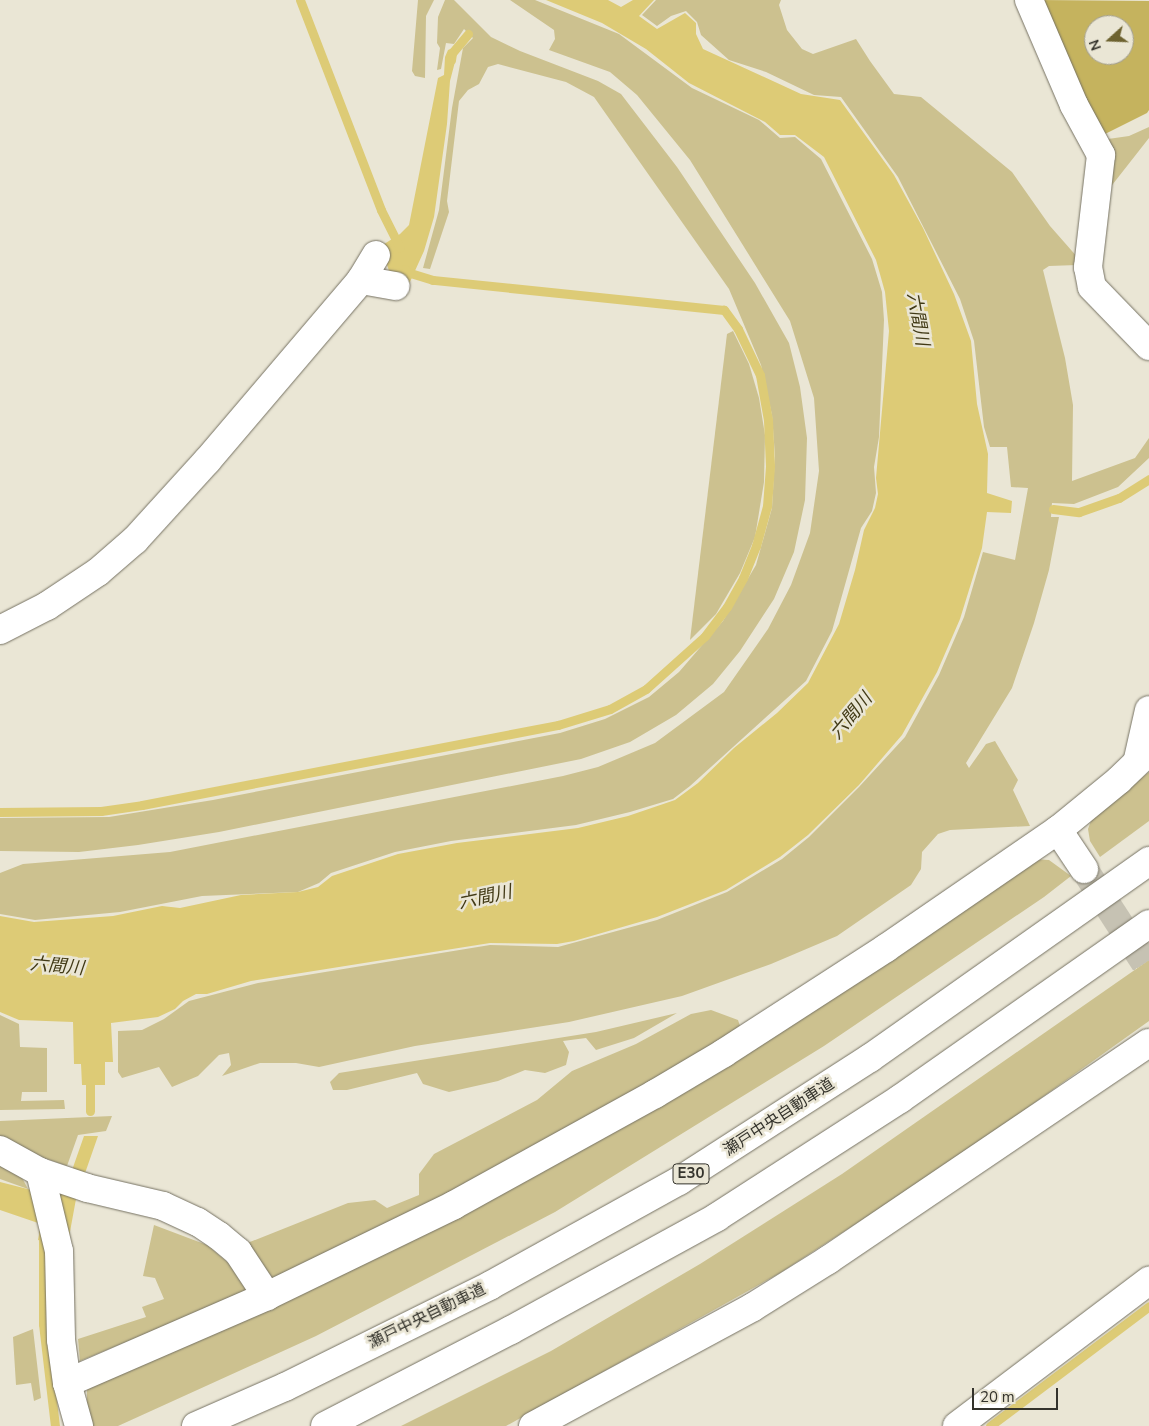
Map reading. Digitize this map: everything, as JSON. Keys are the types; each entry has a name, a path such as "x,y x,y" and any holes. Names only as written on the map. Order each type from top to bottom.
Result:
{"main road":[{"path":"1029,0 1074,104 1101,155 1088,267 1092,287 1149,346"},
{"path":"0,630 46,606 98,572 135,540 207,461 361,280 376,255"},
{"path":"361,280 396,286"},
{"path":"67,1383 267,1296 454,1205 663,1090 724,1053 886,948 1058,830 1119,780 1144,755 1149,710"},
{"path":"1058,830 1084,869"},
{"name":"瀬戸中央自動車道","path":"196,1426 284,1387 491,1285 680,1181 870,1058 1149,860"},
{"path":"325,1426 511,1330 716,1217 900,1099 1149,924"},
{"path":"533,1426 753,1306 828,1260 1149,1043"},
{"path":"0,1150 58,1182 164,1206 198,1222 238,1252 267,1296"},
{"path":"58,1182 61,1340 67,1383 79,1426"},
{"path":"959,1425 1149,1281"}],"shaded area":[{"path":"418,0 434,0 426,16 425,78 415,76 412,71"},
{"path":"445,0 454,0 491,37 520,51 598,81 621,94 677,167 755,283 789,343 800,387 807,438 805,500 794,552 774,599 740,651 713,684 676,715 630,742 581,759 219,832 138,845 79,852 0,851 0,818 109,817 213,800 560,733 605,719 649,697 679,672 723,621 756,565 772,508 775,456 772,415 761,365 729,289 594,97 566,82 498,64 488,67 479,84 468,90 459,101 447,201 449,212 430,269 423,268 439,210 452,108 463,48 473,38 464,29 454,44 446,43 441,69 437,70 440,48 437,43 438,17"},
{"path":"510,0 535,0 619,34 692,88 759,120 780,138 795,137 821,159 872,259 882,292 884,320 879,437 874,467 876,493 872,511 861,528 832,631 806,681 690,786 673,799 630,812 576,825 451,841 395,852 331,873 319,883 298,892 202,896 120,912 35,920 0,914 0,873 23,864 170,852 563,776 598,767 655,743 724,692 768,629 791,585 810,533 819,471 814,398 790,321 690,160 637,95 610,72 549,50 555,39 554,30"},
{"path":"656,0 781,0 779,5 787,30 802,49 813,54 856,39 894,94 921,97 1012,172 1050,226 1079,259 1077,265 1049,266 1043,270 1065,358 1073,405 1072,481 1135,458 1149,438 1149,458 1118,487 1074,504 1052,503 1051,517 1059,517 1049,570 1034,623 1012,688 966,763 969,768 986,744 995,741 1018,780 1013,790 1030,826 950,830 938,834 922,852 921,869 911,885 837,936 771,964 682,996 569,1022 415,1046 319,1067 296,1063 260,1063 222,1076 231,1065 229,1053 219,1055 198,1076 172,1087 159,1067 122,1078 118,1072 118,1031 142,1030 164,1019 189,1001 258,983 490,945 558,947 657,920 727,892 782,859 809,837 905,737 939,675 964,617 983,552 1015,560 1028,488 1011,487 1007,447 990,447 984,427 974,341 960,299 898,177 841,97 814,95 766,72 729,60 701,35 697,22 686,11 671,16 657,26 642,15"},
{"path":"1039,0 1149,1 1149,110 1147,113 1103,135 1076,93"},
{"path":"1149,127 1149,138 1109,189 1108,139 1129,136"},
{"path":"733,331 749,364 759,398 765,435 764,482 755,537 740,573 716,614 690,640 727,334"},
{"path":"1149,772 1149,821 1100,857 1090,841 1088,829 1092,818"},
{"path":"1033,859 1049,860 1071,876 1044,897 824,1046 555,1212 316,1336 118,1426 90,1426 87,1416 87,1390 90,1382 252,1315"},
{"path":"1149,960 1149,1021 953,1161 780,1273 506,1426 401,1426 551,1351 700,1264 842,1174"},
{"path":"711,1010 738,1020 740,1026 730,1036 441,1199 273,1279 245,1244 348,1203 375,1200 387,1208 419,1195 419,1174 434,1154 537,1100 572,1071 636,1044 691,1014"},
{"path":"677,1013 634,1038 596,1050 586,1038 563,1041 569,1052 566,1065 545,1073 525,1070 498,1081 449,1092 423,1084 417,1073 347,1090 333,1090 330,1082 339,1073 596,1032"},
{"path":"0,1015 19,1024 20,1047 47,1048 47,1092 22,1092 21,1101 64,1100 65,1109 0,1110"},
{"path":"112,1116 106,1131 78,1135 67,1166 27,1152 0,1137 0,1121"},
{"path":"0,1159 19,1172 28,1189 0,1179"},
{"path":"154,1225 207,1245 238,1271 247,1292 80,1361 78,1339 146,1317 142,1307 164,1299 155,1278 143,1276"},
{"path":"33,1329 41,1398 34,1401 31,1383 16,1385 13,1337"}],"water":[{"name":"六間川","path":"546,0 608,0 621,7 633,0 654,0 639,16 657,29 685,13 696,23 696,34 703,49 801,94 840,100 894,175 923,228 954,294 971,341 977,404 988,454 987,493 1012,501 1011,513 987,512 982,548 960,619 937,672 902,735 859,785 808,835 780,857 726,890 657,917 574,941 557,944 490,943 251,981 207,994 196,994 183,1001 175,1009 158,1017 111,1023 113,1062 105,1062 105,1085 82,1085 81,1064 74,1064 73,1022 19,1020 0,1012 0,916 34,922 113,916 162,906 180,908 241,895 298,892 318,887 332,876 398,854 457,843 578,828 628,816 675,800 698,783 734,748 777,713 808,683 839,624 855,570 864,530 875,508 878,494 876,478 889,331 885,292 876,260 824,157 795,135 780,135 765,122 689,83 646,49 602,23"},
{"path":"453,48 456,58 450,81 447,124 434,217 424,251 409,284 392,280 381,246 400,234 409,225 438,78 444,75 445,57 448,50"},
{"path":"84,1136 98,1136 76,1199 67,1248 38,1240 41,1224 0,1210 0,1182 55,1196 64,1193"}],"waterway":[{"path":"300,0 381,210 400,248"},
{"path":"451,60 452,53 468,34"},
{"path":"0,812 101,811 142,805 558,725 610,709 646,689 705,636 727,607 743,578 756,546 767,506 770,466 768,420 760,375 738,329 724,310 433,280 406,272 405,269"},
{"path":"1053,509 1079,512 1119,498 1149,479"},
{"path":"90,1073 90,1111"},
{"path":"43,1232 43,1324 55,1426"},
{"path":"990,1426 1149,1306"}],"tunnel":[{"path":"1084,869 1149,969"}]}
